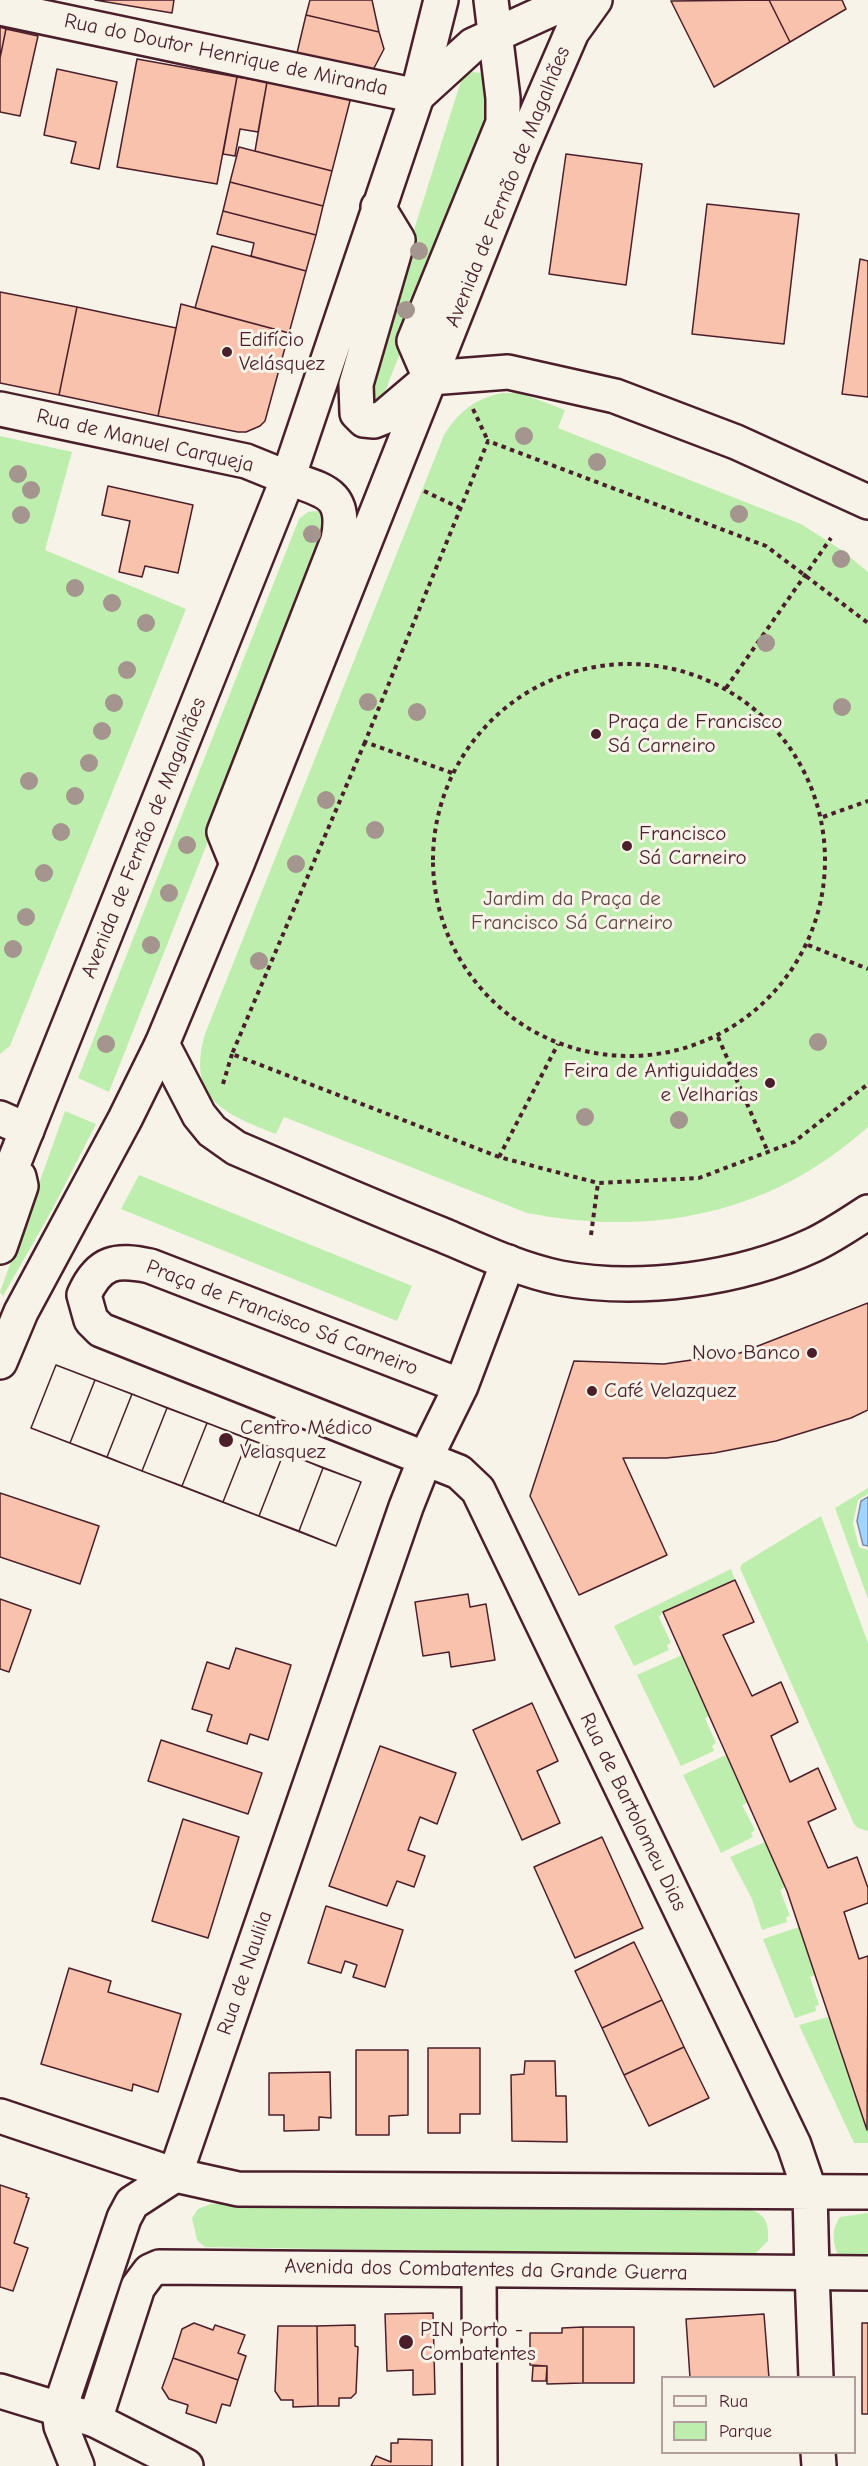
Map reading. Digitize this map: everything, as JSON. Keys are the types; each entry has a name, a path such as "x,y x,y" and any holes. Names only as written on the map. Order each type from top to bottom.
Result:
{"main road":[{"name":"Avenida de Fernão de Magalhães","path":"0,1197 15,1135 288,478 417,96 441,0"},
{"path":"491,0 503,98 503,123 414,341 429,378 508,372 615,396 736,442 868,502"},
{"path":"417,96 473,45 572,0"},
{"name":"Avenida de Fernão de Magalhães","path":"0,1362 21,1312 125,1119 162,1044 237,864 519,154 572,32 595,0"},
{"name":"Rua do Doutor Henrique de Miranda","path":"0,8 417,96"},
{"name":"Avenida de Fernão de Magalhães","path":"378,207 398,240 356,384 357,413 364,420 374,422 384,417 429,378"},
{"name":"Rua de Manuel Carqueja","path":"0,409 246,461 288,478"},
{"path":"237,864 224,832 338,540 341,524 334,498 324,490 288,478"},
{"path":"162,1044 199,1115 212,1131 236,1148 508,1262 557,1277 588,1282 654,1284 771,1261 814,1245 868,1212"},
{"path":"0,1247 21,1186 15,1135"},
{"name":"Praça de Francisco Sá Carneiro","path":"425,1459 101,1330 91,1320 84,1295 93,1275 108,1265 132,1262 150,1266 461,1386"},
{"path":"425,1459 461,1386 508,1262"},
{"name":"Rua de Naulila","path":"175,2175 406,1507 425,1459"},
{"name":"Rua de Bartolomeu Dias","path":"425,1459 459,1472 478,1490 794,2145 810,2192"},
{"path":"0,2116 175,2175 238,2189 868,2192"},
{"path":"77,2466 61,2426 59,2411 124,2218 132,2203 175,2175"},
{"path":"810,2192 816,2376"},
{"name":"Avenida dos Combatentes da Grande Guerra","path":"95,2420 138,2287 150,2271 159,2267 868,2273"},
{"path":"479,2271 480,2466"},
{"path":"0,2391 59,2411 95,2420 186,2466"}],"path":[{"path":"468,399 488,441 765,546 868,623"},
{"path":"221,1092 232,1054 365,742 488,441"},
{"path":"420,489 460,508"},
{"path":"726,688 831,538"},
{"path":"624,663 676,668 726,688 770,721 804,765 823,817 826,882 808,945 771,998 718,1036 666,1054 611,1056 558,1044 510,1018 471,979 445,932 432,879 435,824 452,772 482,728 498,714 522,694 571,671 624,663"},
{"path":"365,742 452,772"},
{"path":"823,817 868,801"},
{"path":"808,945 868,969"},
{"path":"718,1036 768,1152"},
{"path":"499,1157 558,1044"},
{"path":"232,1054 499,1157 598,1183 699,1178 794,1142 868,1084"},
{"path":"591,1235 598,1183"}],"green space":[{"path":"473,72 481,73 489,101 480,150 380,404 375,407 363,395 373,360 460,84 465,75"},
{"name":"Jardim da Praça de Francisco Sá Carneiro","path":"502,393 520,393 565,410 558,428 801,524 840,549 868,572 868,1127 830,1157 791,1181 750,1199 708,1212 664,1220 620,1222 574,1220 527,1213 284,1117 276,1134 258,1127 226,1111 214,1101 206,1089 201,1074 205,1034 444,435 468,407"},
{"path":"0,436 72,452 45,550 186,609 10,1046 0,1054"},
{"path":"317,511 328,517 328,537 109,1092 78,1078 299,519 308,512"},
{"path":"65,1111 96,1124 53,1208 3,1296 0,1292"},
{"path":"139,1175 412,1286 397,1321 121,1209"},
{"path":"868,1488 868,1494 858,1500 853,1523 859,1547 868,1550 868,1599 835,1508"},
{"path":"821,1516 868,1643 868,1831 854,1824 740,1568 742,1564"},
{"path":"731,1569 735,1580 663,1612 659,1617 671,1643 667,1645 669,1650 634,1666 614,1626"},
{"path":"682,1655 709,1716 705,1718 716,1743 712,1746 714,1751 681,1766 637,1675"},
{"path":"726,1755 747,1803 742,1805 755,1830 751,1833 753,1837 721,1853 683,1775"},
{"path":"765,1842 785,1887 780,1890 790,1916 786,1917 787,1922 762,1930 752,1899 730,1857"},
{"path":"799,1927 815,1975 810,1977 819,2005 815,2006 816,2011 795,2018 763,1939"},
{"path":"828,2017 868,2129 868,2143 854,2143 799,2025"},
{"path":"211,2204 751,2210 761,2215 766,2221 768,2241 756,2253 743,2256 205,2247 197,2240 192,2218 198,2209"},
{"path":"868,2213 868,2257 845,2256 837,2253 834,2234 840,2217"}],"water":[{"path":"868,1497 868,1546 863,1545 857,1521 861,1501"}],"building":[{"path":"95,0 174,0 172,13"},
{"path":"310,0 372,0 379,32 306,15"},
{"path":"769,0 790,42 714,87 671,1"},
{"path":"769,0 842,0 846,9 790,42"},
{"path":"306,15 379,32 384,49 373,70 297,53"},
{"path":"0,27 6,29 0,58"},
{"path":"6,29 38,36 20,116 0,112 0,58"},
{"path":"137,59 237,77 217,184 117,167"},
{"path":"57,69 117,82 99,169 71,163 76,142 44,135"},
{"path":"237,77 267,82 258,132 240,129 235,156 223,154"},
{"path":"267,82 351,97 332,171 255,151"},
{"path":"239,147 332,171 323,206 230,182"},
{"path":"566,154 642,164 626,285 549,274"},
{"path":"230,182 323,206 316,235 223,211"},
{"path":"707,204 799,214 784,344 692,334"},
{"path":"223,211 316,235 306,271 251,256 254,243 217,234"},
{"path":"212,246 306,271 289,333 195,308"},
{"path":"860,259 868,261 868,397 842,394"},
{"path":"0,292 77,307 59,395 0,383"},
{"name":"Edifício Velásquez","path":"181,304 289,333 265,421 260,426 246,432 238,432 158,416"},
{"path":"77,307 176,328 158,416 59,395"},
{"path":"108,486 193,505 178,573 145,566 142,577 119,572 130,521 102,515"},
{"path":"868,1303 868,1410 851,1418 776,1441 714,1453 666,1458 623,1458 667,1555 579,1595 530,1496 574,1361 664,1364 740,1353"},
{"path":"56,1365 95,1380 70,1443 31,1428"},
{"path":"56,1365 361,1482 336,1546 31,1428"},
{"path":"95,1380 132,1394 107,1457 70,1443"},
{"path":"132,1394 167,1408 142,1471 107,1457"},
{"path":"167,1408 207,1423 182,1486 142,1471"},
{"path":"207,1423 248,1439 223,1502 182,1486"},
{"path":"248,1439 284,1452 259,1516 223,1502"},
{"path":"284,1452 323,1468 299,1531 259,1516"},
{"path":"323,1468 361,1482 336,1546 299,1531"},
{"path":"0,1493 99,1526 80,1584 0,1557"},
{"path":"735,1580 754,1622 723,1635 752,1696 781,1682 798,1722 771,1736 790,1782 818,1768 836,1809 808,1822 828,1868 857,1857 868,1888 868,1903 844,1912 859,1959 868,1956 867,2130 787,1891 663,1612"},
{"path":"468,1594 470,1607 486,1604 495,1660 451,1667 449,1652 423,1656 415,1602"},
{"path":"0,1599 31,1610 9,1672 0,1669"},
{"path":"236,1648 291,1665 268,1740 250,1734 247,1744 207,1731 212,1715 192,1709 207,1662 229,1669"},
{"path":"532,1703 558,1761 537,1771 560,1823 522,1840 473,1730"},
{"path":"161,1740 262,1773 248,1814 148,1781"},
{"path":"380,1746 456,1773 437,1824 420,1817 408,1850 425,1856 414,1887 397,1881 387,1906 329,1886"},
{"path":"183,1819 239,1837 208,1938 152,1921"},
{"path":"602,1837 643,1928 575,1958 534,1867"},
{"path":"326,1906 403,1930 385,1987 353,1977 357,1965 345,1961 341,1973 308,1963"},
{"path":"634,1942 662,2000 602,2028 575,1971"},
{"path":"69,1968 111,1981 108,1992 181,2014 158,2092 133,2084 132,2091 41,2064"},
{"path":"662,2000 684,2047 624,2075 602,2028"},
{"path":"684,2047 709,2098 649,2126 624,2075"},
{"path":"428,2048 480,2048 480,2114 460,2114 460,2133 428,2133"},
{"path":"356,2050 408,2050 408,2115 389,2116 389,2135 356,2135"},
{"path":"525,2061 555,2061 556,2096 566,2096 567,2142 512,2141 511,2075 524,2074"},
{"path":"330,2072 331,2118 319,2117 319,2130 284,2131 284,2115 269,2115 269,2073"},
{"path":"0,2185 27,2194 26,2197 29,2198 14,2243 28,2248 13,2291 0,2287"},
{"path":"433,2313 435,2394 413,2395 413,2370 387,2371 385,2314"},
{"path":"764,2314 769,2376 690,2376 686,2319"},
{"path":"194,2323 213,2330 215,2325 245,2335 238,2353 246,2356 238,2380 173,2358 182,2329"},
{"path":"862,2323 868,2323 868,2414 862,2414"},
{"path":"355,2325 355,2346 358,2347 356,2393 351,2398 339,2398 339,2406 318,2406 317,2326"},
{"path":"278,2326 317,2326 318,2406 293,2407 293,2400 281,2400 275,2391"},
{"path":"583,2327 634,2327 634,2383 583,2383"},
{"path":"583,2327 583,2383 547,2384 547,2366 530,2365 530,2333 562,2333 562,2328"},
{"path":"173,2358 238,2380 230,2406 222,2404 216,2423 186,2413 188,2405 169,2399 162,2388"},
{"path":"533,2366 547,2366 546,2381 532,2381"},
{"path":"398,2439 432,2440 432,2466 371,2466 376,2456 391,2462 391,2443 398,2443"}],"place":[{"name":"Edifício Velásquez","path":"227,352"},
{"name":"Praça de Francisco Sá Carneiro","path":"596,734"},
{"name":"Francisco Sá Carneiro","path":"627,846"},
{"name":"Feira de Antiguidades e Velharias","path":"770,1083"},
{"name":"Novo Banco","path":"812,1353"},
{"name":"Café Velazquez","path":"592,1391"},
{"name":"Centro Médico Velasquez","path":"226,1440"},
{"name":"PIN Porto - Combatentes","path":"406,2342"}]}
